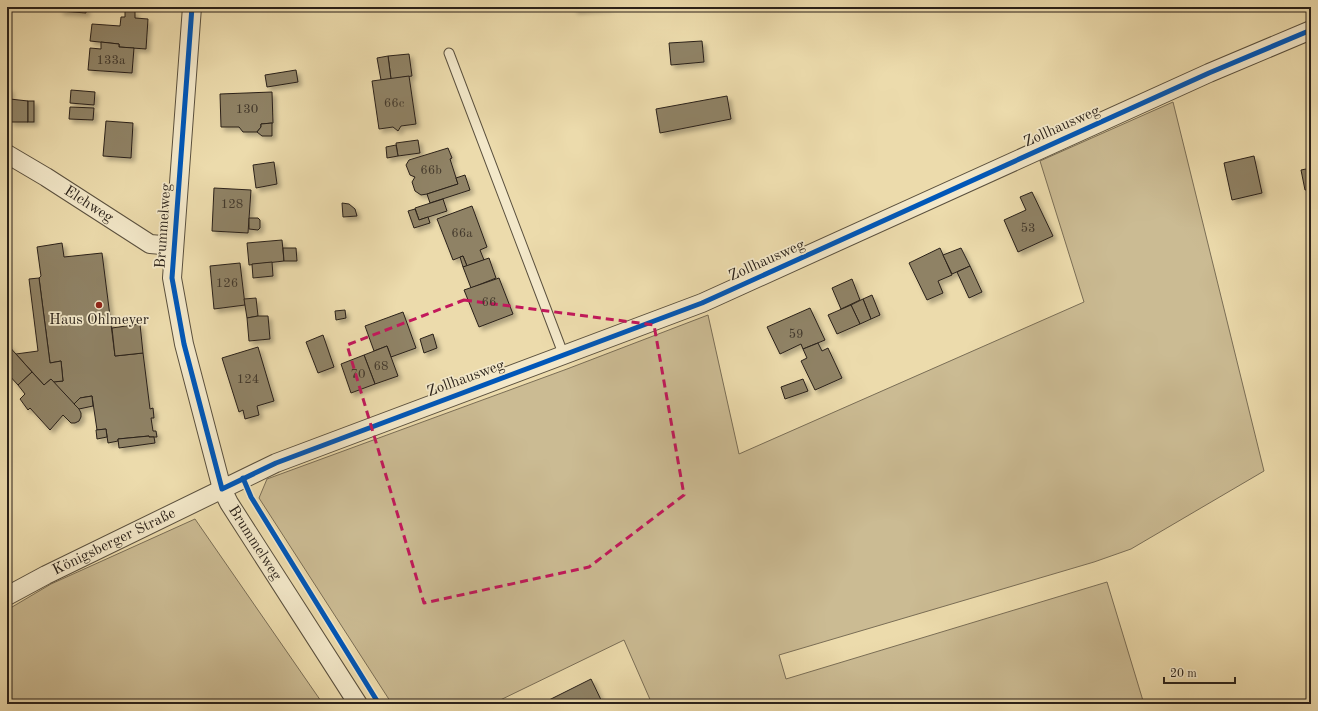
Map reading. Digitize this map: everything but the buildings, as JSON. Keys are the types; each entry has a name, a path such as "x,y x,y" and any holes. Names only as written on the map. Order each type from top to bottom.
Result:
{"street":[{"name":"Brummelweg","path":"192,7 172,278 184,344 222,489 229,503 358,704"},
{"name":"Zollhausweg","path":"222,489 276,463 702,303 1202,76 1311,30"},
{"name":"Elchweg","path":"7,154 46,176 150,244 174,246"},
{"name":"Königsberger Straße","path":"7,596 46,575 222,489"}],"lane":[{"path":"449,53 564,356"}],"highlighted area":[{"path":"464,300 654,325 684,495 589,567 424,603 347,345"}],"shaded area":[{"path":"1173,102 1264,471 1131,549 1094,562 779,655 786,679 1107,582 1144,704 652,704 624,640 492,704 392,704 259,498 267,479 567,369 708,315 739,454 1084,302 1040,161"},
{"path":"195,519 323,704 7,704 7,610 51,584"}],"cycle path":[{"path":"192,7 172,278 184,344 222,489 276,463 702,303 1209,73 1311,30"},
{"path":"243,478 251,497 379,704"}],"place":[{"name":"Haus Ohlmeyer","path":"99,305"}]}
